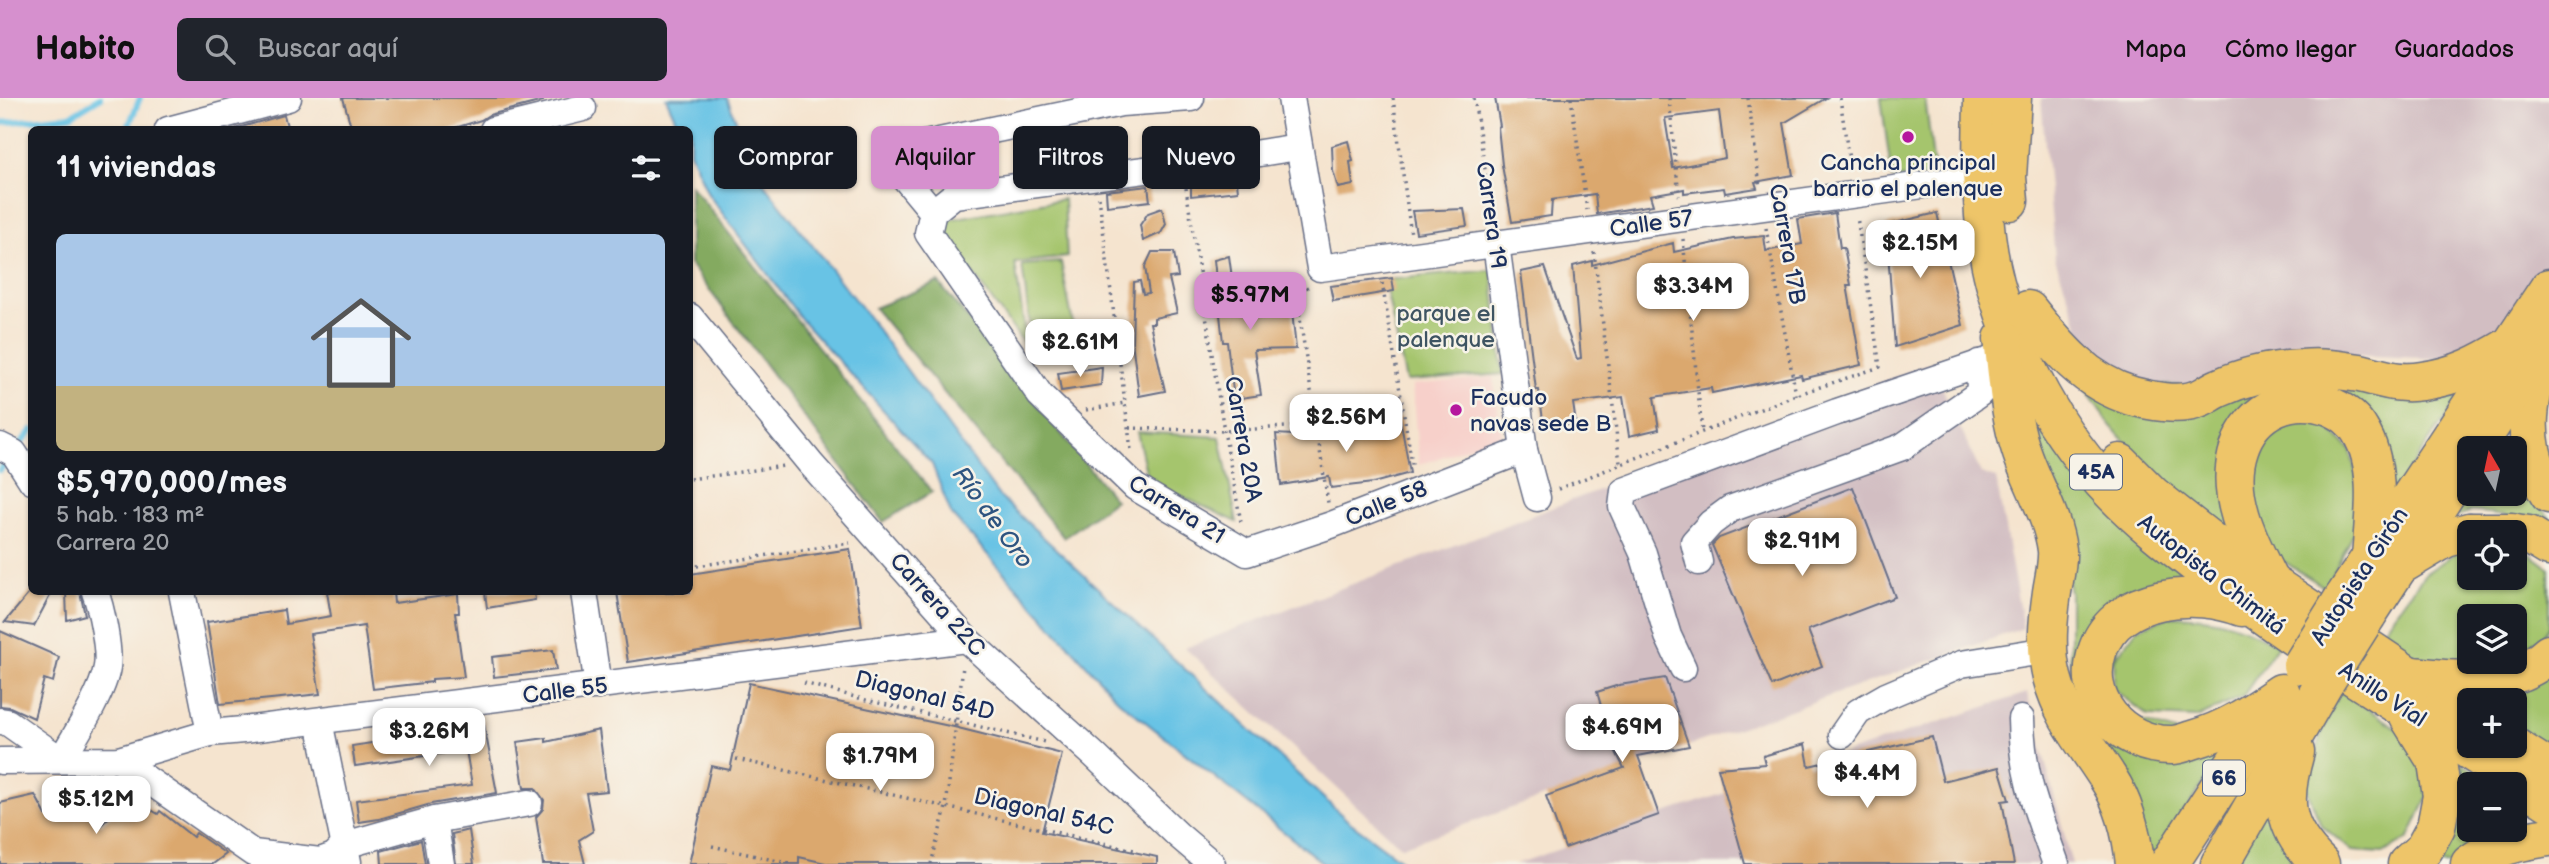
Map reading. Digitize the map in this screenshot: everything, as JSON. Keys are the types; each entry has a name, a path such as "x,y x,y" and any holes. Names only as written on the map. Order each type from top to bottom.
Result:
{"highway":[{"name":"Autopista Chimitá","path":"1983,98 1982,177 1986,232 1995,282 2025,365 2065,433 2111,491 2143,522 2264,598"},
{"name":"Autopista Chimitá","path":"2012,98 2007,177 2018,272 2044,354 2069,399 2121,464 2323,656"},
{"path":"1995,282 1992,359 2010,397 2020,448 2057,551 2048,626 2052,676 2061,706 2075,733 2110,780 2122,807 2132,839 2135,864"},
{"name":"Autopista Girón","path":"2220,864 2323,656 2385,561 2510,346 2549,288"},
{"path":"2028,310 2059,349 2082,371 2109,388 2134,397 2164,401 2195,401 2220,387 2249,377 2305,368 2333,369 2391,382 2418,382 2448,377 2474,368 2510,346"},
{"path":"2484,436 2549,337"},
{"path":"2549,337 2533,382 2527,417 2530,449 2540,481 2549,494"},
{"path":"2323,656 2223,731 2174,745 2147,743 2124,732 2107,715 2096,694 2094,667 2099,647 2111,627 2132,611 2160,600 2192,596 2224,600 2264,598 2239,511 2235,481 2238,451 2248,428 2266,411 2291,401 2317,401 2343,412 2360,430 2374,478 2385,561 2457,535"},
{"name":"Autopista Girón","path":"2385,561 2457,473"},
{"path":"2527,536 2549,547"},
{"path":"2407,864 2424,849 2436,828 2442,796 2437,762 2404,691 2494,679 2520,672 2549,654"},
{"path":"2320,864 2304,849 2290,822 2285,796 2323,656"},
{"name":"Autopista Girón","path":"2169,864 2232,764 2323,656"},
{"name":"Anillo Víal","path":"2323,656 2457,711"},
{"name":"Anillo Víal","path":"2404,691 2549,802"},
{"path":"2527,755 2549,769"},
{"path":"2470,864 2481,856 2513,842 2549,837"}],"street":[{"path":"183,126 288,98"},
{"name":"Carrera 21","path":"1191,98 1121,103 901,149 904,177 1040,395 1135,486 1247,553"},
{"path":"1291,98 1320,268"},
{"path":"513,126 584,112"},
{"path":"1260,153 1298,147"},
{"name":"Calle 57","path":"1320,268 1982,177"},
{"path":"931,223 954,195 1013,188"},
{"name":"Carrera 19","path":"1496,244 1524,450 1537,498"},
{"name":"Carrera 22C","path":"693,321 810,463 966,639 1178,835 1213,864"},
{"path":"1699,562 1694,541 1730,509 1902,447 1980,393 1992,359"},
{"path":"1683,668 1668,636 1643,553 1622,507 1624,491 1837,412 1992,359"},
{"path":"0,446 14,453 28,475"},
{"name":"Calle 58","path":"1247,553 1331,525 1524,450"},
{"path":"0,721 7,722 61,760 93,702 108,666 101,608 96,595"},
{"path":"183,595 210,733"},
{"path":"584,595 598,686"},
{"name":"Calle 55","path":"0,761 119,760 210,733 966,639"},
{"path":"1842,735 1858,712 1886,696 1961,664 2048,650"},
{"path":"2021,719 2022,750 2029,789 2056,864"},
{"path":"319,721 347,855"},
{"path":"119,760 247,858 320,861 347,855 434,820 529,803"},
{"path":"434,820 441,864"}],"path":[{"path":"1393,98 1414,255"},
{"name":"Carrera 19","path":"1474,98 1496,244"},
{"path":"1571,98 1596,260 1620,463"},
{"path":"1669,98 1702,432"},
{"name":"Carrera 17B","path":"1748,98 1763,207 1796,395"},
{"path":"1537,498 1796,395 1880,367 1840,98"},
{"path":"1098,189 1135,486"},
{"name":"Carrera 20A","path":"1187,189 1224,431 1247,553"},
{"path":"1378,260 1417,490"},
{"path":"1320,268 1307,289 1296,292 1331,525"},
{"path":"1086,410 1125,403"},
{"path":"1128,428 1224,431 1317,425 1402,410"},
{"path":"693,479 810,463"},
{"path":"693,567 879,539"},
{"path":"931,864 946,807 966,639"},
{"name":"Diagonal 54D","path":"800,681 866,700 1094,755"},
{"name":"Diagonal 54C","path":"736,760 1138,851"},
{"path":"712,846 791,864"}],"shaded area":[{"path":"2041,98 2549,98 2549,309 2442,359 2286,352 2210,388 2134,389 2086,348 2055,258"},
{"path":"1931,363 1981,474 1996,478 2023,628 1401,847 1185,648"},
{"name":"Facudo navas sede B","path":"1493,377 1502,435 1419,465 1412,385"},
{"path":"2027,693 2072,864 1516,864 1659,815"}],"green space":[{"name":"Cancha principal barrio el palenque","path":"1881,98 1925,98 1935,175 1892,179"},
{"path":"693,188 932,492 883,522 693,268"},
{"path":"1064,199 1067,257 1015,263 1027,348 935,222"},
{"path":"1061,262 1076,340 1033,349 1022,265"},
{"name":"parque el palenque","path":"1492,270 1503,374 1406,381 1384,280"},
{"path":"938,282 1115,500 1064,538 874,308"},
{"path":"2080,381 2245,389 2466,388 2386,503 2370,419 2252,404 2238,547 2145,465 2110,425"},
{"path":"2029,407 2197,586 2144,589 2093,706 2225,748 2152,864 2077,699 2070,659 2070,592"},
{"path":"2283,419 2322,421 2351,451 2359,491 2355,530 2326,588 2272,554 2254,523 2251,478 2258,435"},
{"path":"1137,432 1220,437 1237,522 1148,481"},
{"path":"2527,489 2549,517 2549,535 2527,525 2527,520 2515,520 2504,515 2472,511 2444,520 2457,500 2457,506 2527,506"},
{"path":"2527,551 2549,568 2549,626 2543,636 2527,646 2527,604 2457,604 2457,662 2435,661 2403,654 2378,636 2425,574 2457,552 2457,590 2527,590"},
{"path":"2171,616 2226,623 2278,645 2243,696 2197,718 2148,716 2113,689 2115,659 2137,629"},
{"path":"2549,670 2549,755 2527,740 2527,688 2501,688"},
{"path":"2340,690 2400,730 2420,761 2428,796 2409,838 2383,853 2352,851 2321,825 2305,784 2321,734"},
{"path":"2442,751 2476,772 2457,772 2457,842 2488,842 2452,864 2422,864"},
{"path":"2264,806 2301,864 2235,864"}],"water":[{"name":"Río de Oro","path":"666,98 727,98 738,126 714,126 714,189 768,189 869,318 999,496 1347,820 1406,864 1324,864 1118,700 951,514 932,464 802,320 708,194 693,159 693,126 679,126"}],"building":[{"path":"343,98 543,98 543,101 489,115 461,126 351,126"},
{"path":"1495,98 1826,98 1784,123 1793,175 1755,182 1757,188 1725,193 1724,188 1684,193 1684,189 1650,195 1653,205 1597,214 1595,194 1552,200 1551,216 1512,222 1502,165","holes":["1719,111 1725,158 1673,168 1665,118"]},
{"path":"284,115 287,126 245,126"},
{"path":"1348,141 1353,161 1350,162 1353,185 1338,188 1333,171 1332,146"},
{"path":"1148,189 1150,201 1107,206 1106,191"},
{"path":"1191,189 1238,189 1238,191 1191,196"},
{"path":"1162,208 1166,224 1161,233 1143,241 1140,225 1148,213"},
{"path":"1464,209 1467,226 1416,233 1412,211"},
{"path":"1835,213 1840,248 1844,248 1851,285 1847,285 1861,365 1802,379 1801,375 1712,393 1711,388 1654,397 1659,429 1629,436 1623,397 1573,403 1576,424 1544,428 1539,390 1536,390 1521,272 1545,267 1577,359 1581,358 1573,266 1592,261 1592,265 1673,243 1674,252 1733,239 1764,236 1766,251 1802,244 1798,219"},
{"path":"1937,213 1963,325 1895,347 1886,225"},
{"path":"1152,252 1174,252 1178,277 1169,278 1177,313 1154,318 1154,323 1150,323 1165,391 1139,396 1132,341 1134,282 1140,281 1143,294 1149,293 1145,267"},
{"path":"1229,256 1236,308 1291,302 1296,349 1254,350 1261,395 1234,399 1227,342 1223,342 1214,260"},
{"path":"1392,278 1394,291 1333,301 1330,286"},
{"path":"1102,367 1101,385 1061,391 1058,373"},
{"path":"1386,414 1400,418 1410,473 1373,483 1331,488 1329,477 1281,485 1276,434 1328,437 1329,426 1375,419"},
{"path":"1853,487 1895,597 1808,630 1822,666 1772,686 1712,545 1719,538"},
{"path":"850,549 862,626 628,662 617,595 693,595 693,574"},
{"path":"28,594 50,595 34,626 5,622"},
{"path":"66,595 81,595 85,615 67,620"},
{"path":"328,595 393,595 394,603 458,595 459,613 455,613 464,677 432,679 432,682 373,689 364,626 310,634 320,694 220,704 207,622 284,610 286,624 331,616"},
{"path":"485,595 534,595 535,600 487,608"},
{"path":"0,631 59,657 53,682 44,679 34,718 10,707 0,706"},
{"path":"553,650 556,670 494,677 492,657"},
{"path":"1665,678 1689,746 1638,756 1659,815 1565,848 1546,796 1624,768 1607,734 1609,733 1597,692 1619,685"},
{"path":"749,683 954,727 1062,754 1042,832 1157,857 1157,864 830,864 799,857 799,864 689,864 711,766 730,770"},
{"path":"483,719 497,793 431,804 359,822 356,800 472,785 466,750 355,766 352,746 462,729 461,724"},
{"path":"599,730 607,791 586,793 593,831 579,840 585,864 543,864 536,817 543,809 544,800 535,788 524,788 517,742 546,738 546,742"},
{"path":"1932,737 1943,781 1999,767 2009,800 2002,801 2014,864 1745,864 1718,768 1765,764 1763,756 1805,744 1809,766"},
{"path":"76,794 101,825 130,797 158,814 160,811 193,837 196,833 226,854 213,864 0,864 0,803 35,795 46,815"},
{"path":"469,830 474,864 456,864 452,834"},
{"path":"421,840 425,864 382,864 381,851"}],"waterway":[{"path":"0,123 70,116 100,98"},
{"path":"129,126 140,98"},
{"path":"16,449 28,435"},
{"path":"0,470 10,458"}],"place":[{"name":"Cancha principal barrio el palenque","path":"1908,137"},
{"name":"Facudo navas sede B","path":"1456,410"}]}
